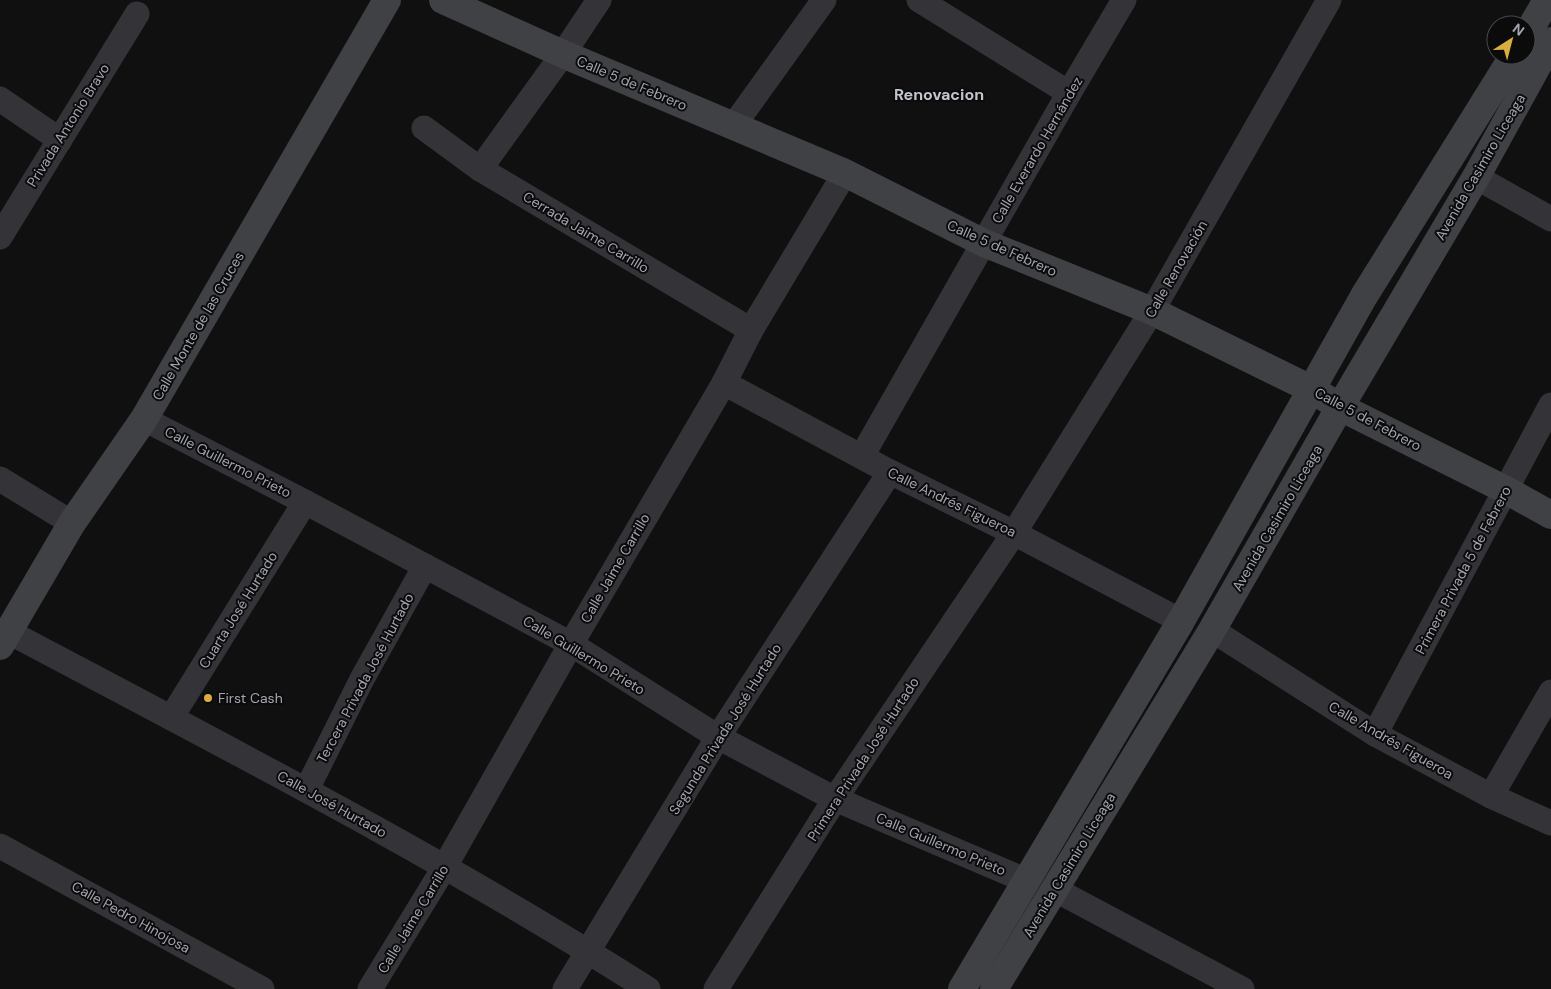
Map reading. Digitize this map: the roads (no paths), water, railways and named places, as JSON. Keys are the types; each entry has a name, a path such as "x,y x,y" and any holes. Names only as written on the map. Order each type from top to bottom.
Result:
{"main road":[{"name":"Calle Monte de las Cruces","path":"4,639 72,523 144,419 387,0"},
{"name":"Calle 5 de Febrero","path":"443,0 563,54 845,173 984,243 1152,311 1311,389 1340,407 1506,490 1551,515"},
{"path":"1536,19 1547,0"},
{"name":"Avenida Casimiro Liceaga","path":"994,989 1212,630 1340,407 1476,177 1551,41"},
{"name":"Avenida Casimiro Liceaga","path":"962,989 1181,620 1364,296 1508,65"}],"street":[{"path":"480,169 563,54 599,0"},
{"path":"734,125 824,0"},
{"path":"919,0 1069,93"},
{"name":"Calle Everardo Hernández","path":"862,456 1124,0"},
{"name":"Calle Renovación","path":"1014,533 1152,311 1329,0"},
{"name":"Privada Antonio Bravo","path":"0,237 137,14"},
{"path":"0,99 60,140"},
{"name":"Cerrada Jaime Carrillo","path":"424,128 480,169 751,330"},
{"name":"Calle Jaime Carrillo","path":"370,989 444,868 570,644 724,383 751,330 845,173"},
{"path":"1476,177 1551,219"},
{"name":"Calle Andrés Figueroa","path":"724,383 890,472 1014,533 1181,620"},
{"name":"Primera Privada 5 de Febrero","path":"1375,734 1551,405"},
{"name":"Calle Guillermo Prieto","path":"144,419 305,502 570,644 718,737 835,799 1027,881"},
{"name":"Segunda Privada José Hurtado","path":"565,989 718,737 890,472"},
{"path":"0,479 72,523"},
{"name":"Cuarta José Hurtado","path":"171,718 305,502"},
{"name":"Primera Privada José Hurtado","path":"716,989 835,799 1014,533"},
{"name":"Tercera Privada José Hurtado","path":"307,789 362,679 425,566"},
{"name":"Calle Andrés Figueroa","path":"1212,630 1375,734 1491,796 1551,823"},
{"name":"Calle José Hurtado","path":"4,639 171,718 307,789 588,951 648,989"},
{"path":"1491,796 1551,692"},
{"name":"Calle Pedro Hinojosa","path":"0,846 262,989"},
{"path":"1054,889 1242,989"}],"place":[{"name":"First Cash","path":"208,698"}],"district":[{"name":"Renovacion","path":"939,94"}]}
